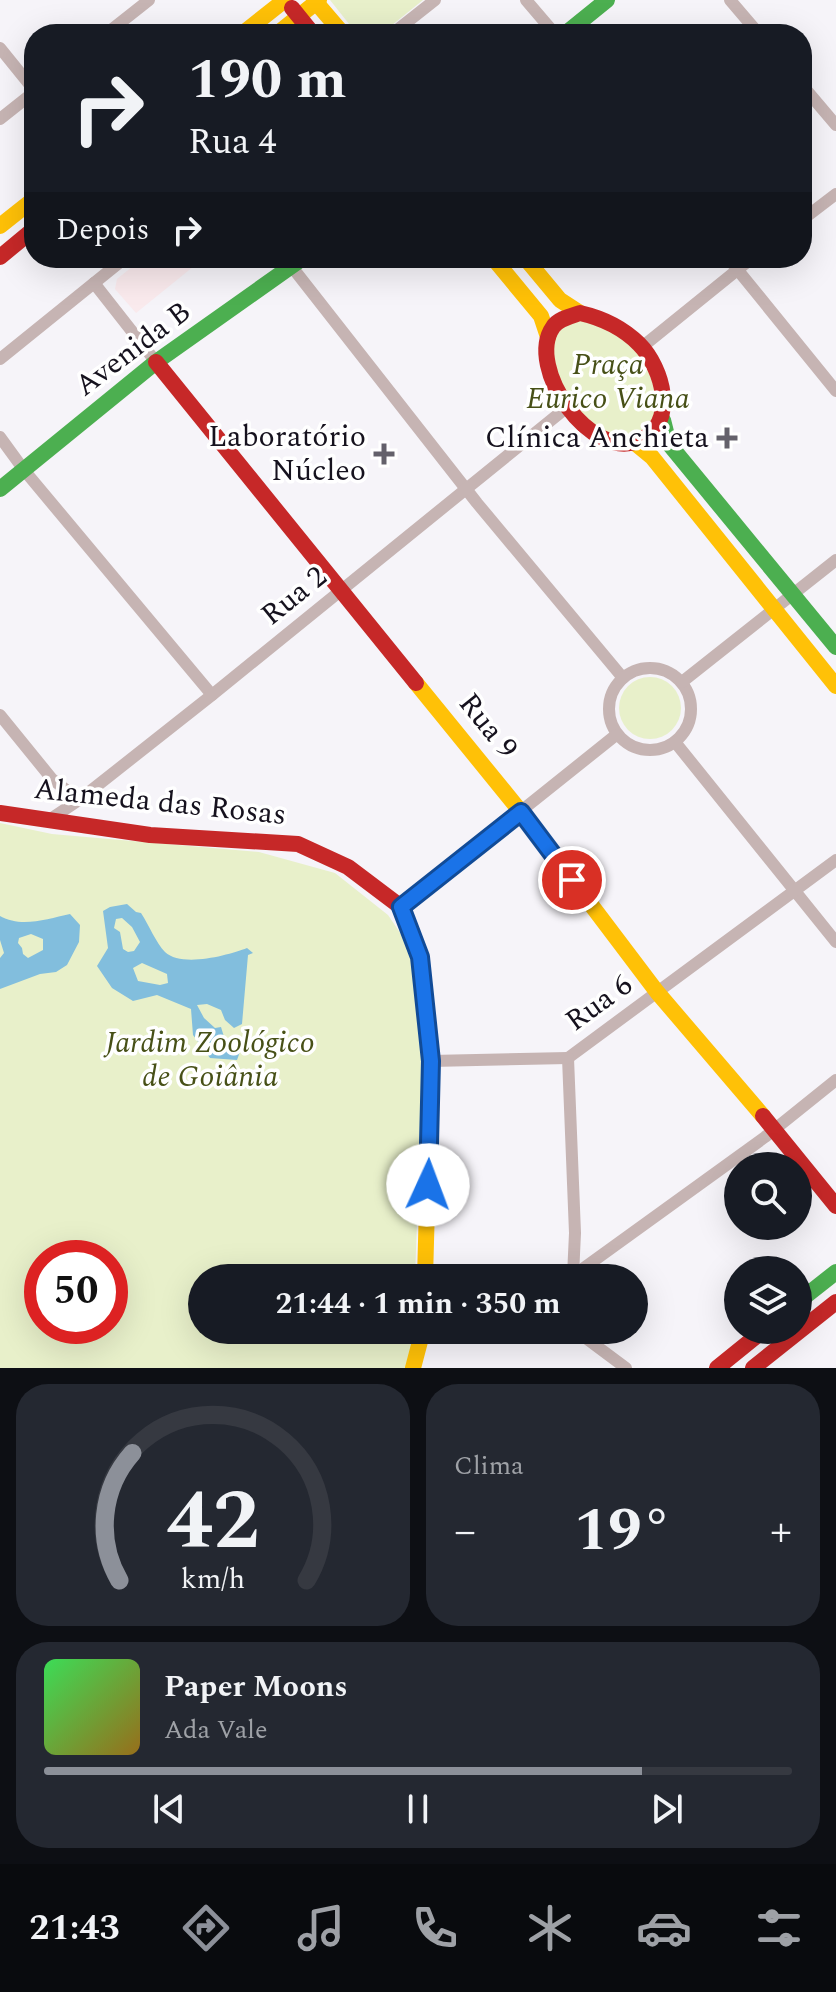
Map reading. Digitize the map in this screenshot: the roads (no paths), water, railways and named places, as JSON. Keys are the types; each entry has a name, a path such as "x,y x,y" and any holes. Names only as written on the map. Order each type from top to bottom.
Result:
{"main road":[{"path":"255,24 285,0 305,24"},
{"path":"577,24 607,0"},
{"path":"289,24 317,1 335,24"},
{"path":"0,226 24,207"},
{"path":"0,257 24,237"},
{"name":"Avenida B","path":"0,489 156,362 284,268"},
{"path":"501,268 541,316 548,337 548,359 566,408 589,432 611,442 635,443 650,434 663,420"},
{"path":"533,268 560,300 580,313 608,321 642,347 664,397 663,420 669,444 836,647"},
{"path":"548,337 553,326 580,313"},
{"name":"Rua 9","path":"156,362 521,812 657,992 775,1129 836,1206"},
{"path":"635,443 652,457 836,686"},
{"path":"706,524 724,509"},
{"name":"Alameda das Rosas","path":"0,813 150,835 298,844 348,867 401,907"},
{"path":"401,907 420,957 431,1061 425,1264"},
{"path":"812,1291 836,1272"},
{"path":"753,1368 836,1302"},
{"path":"413,1368 419,1344"},
{"path":"717,1368 747,1344"}],"street":[{"path":"115,24 131,5 149,0"},
{"path":"405,24 435,0"},
{"path":"526,0 546,24"},
{"path":"730,0 750,24"},
{"path":"0,48 24,78"},
{"path":"812,97 836,125"},
{"path":"0,119 24,99"},
{"path":"812,212 836,194"},
{"path":"0,359 113,268"},
{"path":"299,268 466,490 623,678"},
{"path":"642,347 740,268"},
{"path":"737,270 836,391"},
{"name":"Rua 9","path":"94,283 156,362"},
{"name":"Rua 2","path":"49,820 79,800 343,591 566,408"},
{"path":"0,437 24,470 212,695"},
{"path":"682,682 836,560"},
{"path":"647,668 672,674 682,682 692,707 685,733 675,742 651,751 626,744 616,735 608,711 609,699 623,678 647,668"},
{"path":"0,715 52,779 79,800"},
{"path":"401,907 616,735"},
{"path":"675,742 836,942"},
{"name":"Rua 6","path":"573,1264 575,1233 568,1058 836,860"},
{"path":"431,1061 568,1058"},
{"path":"590,1264 775,1129 836,1080"},
{"path":"594,1344 626,1368"}],"water":[{"path":"127,904 141,913 162,948 173,957 206,959 247,948 253,953 248,955 242,1024 234,1028 225,1020 221,1010 207,1004 197,1005 204,1018 215,1028 221,1027 225,1040 241,1049 237,1060 210,1058 193,1035 191,1009 157,995 133,1001 112,988 97,966 108,948 103,911","holes":["122,918 132,927 140,942 134,951 123,949 120,932 114,928 116,919","142,963 167,974 168,983 160,985 138,981 133,968"]},
{"path":"70,914 80,925 79,942 67,965 56,972 40,974 0,989 0,958 4,953 0,940 0,916 25,922","holes":["31,934 43,939 43,950 28,958 18,943 19,938"]}],"place":[{"name":"Clínica Anchieta","path":"727,438"},
{"name":"Laboratório Núcleo","path":"384,454"}],"park label":[{"name":"Praça Eurico Viana","path":"608,382"},
{"name":"Jardim Zoológico de Goiânia","path":"210,1060"}]}
